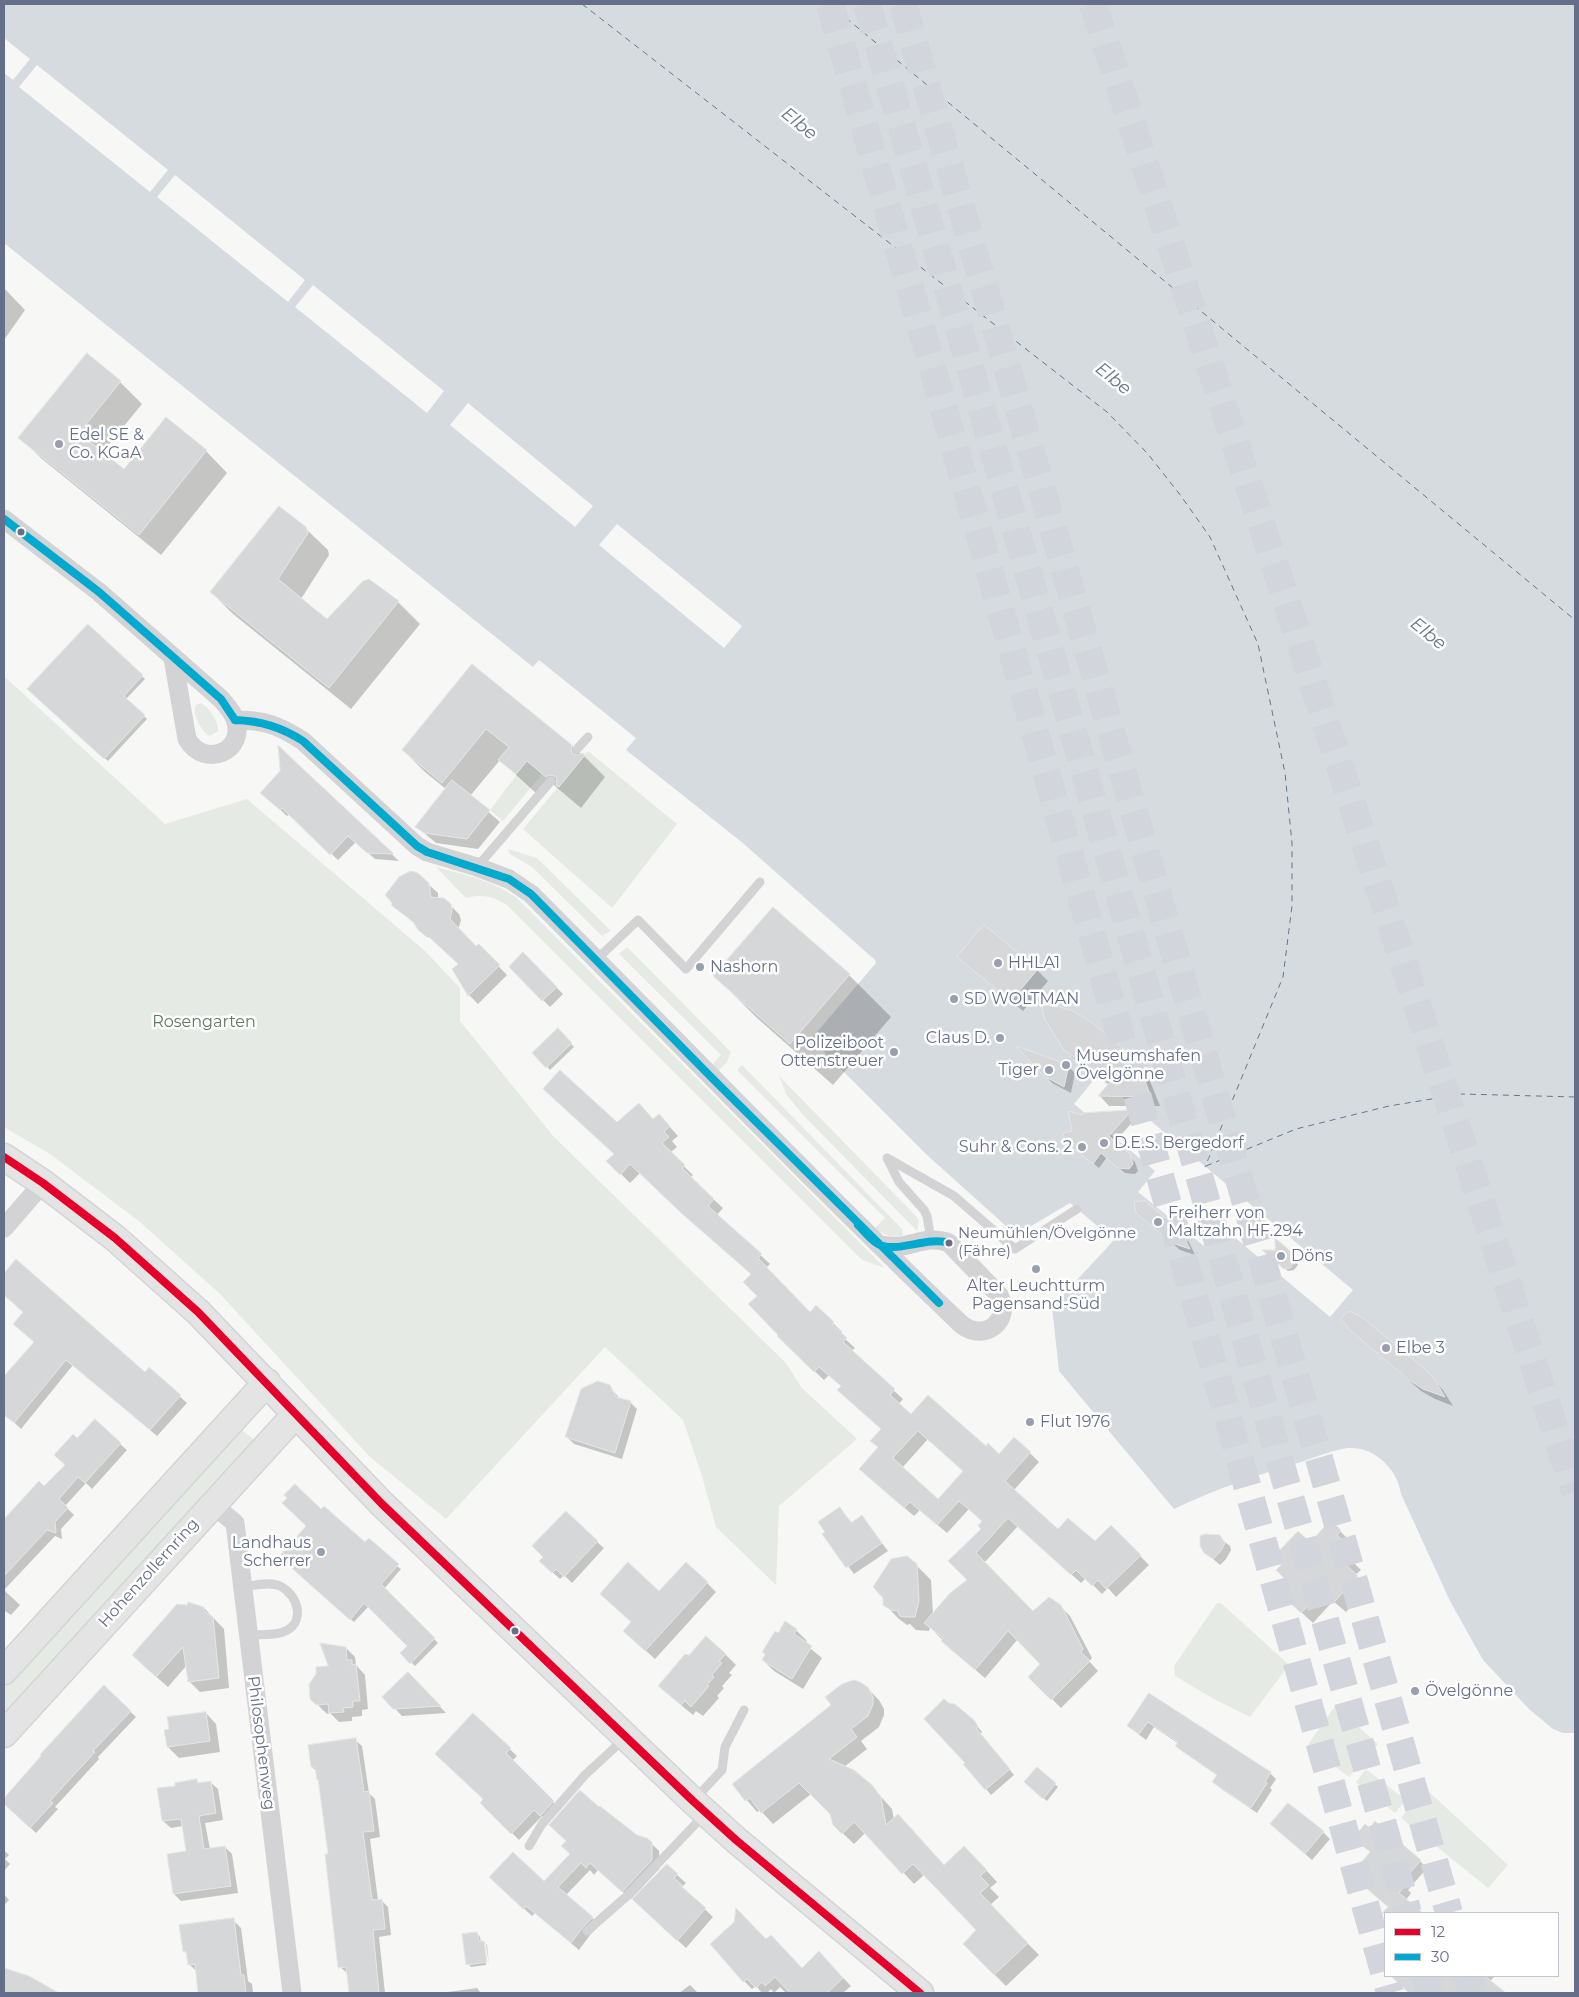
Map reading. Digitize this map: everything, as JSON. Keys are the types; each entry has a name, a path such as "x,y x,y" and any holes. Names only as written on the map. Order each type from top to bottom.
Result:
{"main road":[{"path":"4,1158 42,1183 115,1238 176,1291 267,1382 421,1543 699,1807 920,1993"},
{"path":"4,1671 267,1382"},
{"name":"Hohenzollernring","path":"4,1734 296,1414"}],"street":[{"path":"4,519 99,592 221,699 236,720 236,735 233,743 222,753 204,754 191,746 187,739 173,658"},
{"path":"236,720 267,722 290,733 316,752 417,846 426,852 477,867 509,879 532,894 878,1245 967,1328 978,1332 986,1331 1000,1319 1003,1310 1000,1295 948,1244 940,1240 931,1240 901,1246 878,1245"},
{"path":"4,1228 42,1183"},
{"name":"Philosophenweg","path":"212,1504 235,1523 292,1993"}],"lane":[{"path":"577,749 588,737"},
{"path":"477,867 551,781"},
{"path":"596,960 638,920 686,969 760,882"},
{"path":"931,1240 927,1216 924,1210 899,1182 888,1158 954,1196 1015,1249 1077,1209"},
{"path":"242,1587 264,1584 280,1586 290,1593 297,1602 298,1614 295,1622 283,1632 248,1635"},
{"path":"587,1931 627,1896 660,1863 722,1770 725,1747 744,1710"},
{"path":"529,1846 542,1824 585,1775 626,1737"}],"green space":[{"name":"Rosengarten","path":"4,676 165,824 247,799 425,951 460,988 460,1021 554,1137 786,1363 802,1388 857,1439 779,1506 776,1585 716,1527 702,1476 683,1420 605,1347 446,1519 370,1457 220,1294 140,1222 50,1154 4,1127"},
{"path":"201,703 210,711 217,723 218,731 210,736 203,731 196,717 196,705"},
{"path":"588,751 677,824 612,908 523,829"},
{"path":"527,761 542,774 503,821 490,810"},
{"path":"508,849 537,858 611,931 602,936 532,867 510,854"},
{"path":"436,867 488,882 516,897 885,1268 862,1260 508,906 488,897 466,898"},
{"path":"627,947 731,1052 727,1062 718,1071 712,1065 721,1055 619,954"},
{"path":"742,1065 902,1229 903,1235 889,1236 874,1229 885,1218 737,1070"},
{"path":"779,1076 916,1216 919,1221 917,1231 803,1115 786,1094"},
{"path":"239,1428 257,1442 4,1718 4,1685"},
{"path":"1217,1603 1221,1603 1289,1665 1250,1717 1175,1676 1174,1666"},
{"path":"1335,1706 1378,1744 1349,1777 1307,1746"},
{"path":"1366,1769 1406,1800 1395,1813 1356,1782"},
{"path":"1425,1788 1508,1865 1488,1888 1401,1818"}],"water":[{"name":"Elbe","path":"4,4 1575,4 1575,1733 1563,1733 1553,1729 1529,1709 1483,1660 1450,1601 1401,1494 1395,1476 1390,1468 1375,1455 1358,1448 1337,1450 1238,1482 1174,1509 1059,1371 1052,1307 1114,1240 1070,1203 1016,1235 927,1155 811,1039 876,963 875,960 744,844 626,750 636,738 539,660 533,667 4,243"}],"pier":[{"path":"4,38 30,59 13,80 4,73"},
{"path":"37,65 168,170 150,192 19,87"},
{"path":"175,175 305,280 288,302 157,197"},
{"path":"313,285 444,391 427,413 295,307"},
{"path":"468,403 593,506 575,527 450,425"},
{"path":"617,524 742,626 724,648 599,545"},
{"path":"1097,1076 1353,1290 1330,1317 1221,1226 1204,1246 1138,1192 1155,1171 1074,1104"}],"building":[{"name":"Edel SE & Co. KGaA","path":"87,353 121,381 79,433 124,469 166,417 207,450 139,535 18,438"},
{"path":"279,506 306,527 308,533 278,579 327,619 363,581 369,579 399,601 329,688 210,592"},
{"path":"88,624 143,675 124,696 145,715 104,759 27,689"},
{"path":"472,664 572,745 571,750 573,754 578,755 582,753 585,755 559,787 556,785 557,779 555,776 549,775 546,777 527,761 516,774 498,760 509,747 486,729 442,783 402,750"},
{"path":"278,745 394,854 367,853 348,836 330,855 282,808 280,810 260,793 280,771"},
{"path":"452,780 490,810 467,839 424,833 415,827"},
{"path":"411,871 418,873 429,883 431,897 444,898 451,904 450,919 476,946 479,944 500,965 468,996 452,969 458,964 429,937 418,930 413,922 391,905 392,903 385,895 399,877"},
{"path":"773,907 850,974 790,1044 713,976"},
{"name":"HHLA1","path":"984,925 1038,969 1011,1001 957,957"},
{"path":"523,952 557,987 542,1001 509,967"},
{"path":"1042,1005 1056,1006 1073,1011 1091,1022 1118,1044 1141,1070 1151,1097 1098,1096 1110,1082 1064,1050 1045,1020"},
{"path":"558,1028 572,1043 546,1068 532,1053"},
{"name":"Tiger","path":"1016,1046 1069,1065 1064,1087 1044,1076"},
{"path":"560,1070 617,1122 639,1103 653,1119 659,1114 670,1126 664,1132 669,1137 662,1143 685,1165 682,1168 714,1199 708,1206 762,1254 758,1258 810,1312 816,1305 834,1322 832,1324 847,1338 843,1342 895,1389 890,1395 911,1414 928,1395 986,1446 988,1443 999,1454 1014,1437 1031,1452 1005,1481 1058,1529 1068,1518 1095,1541 1111,1525 1141,1555 1106,1589 1098,1580 1092,1586 1076,1570 1071,1575 1008,1518 976,1553 1033,1611 1049,1597 1061,1605 1083,1649 1081,1652 1090,1661 1051,1700 1028,1677 1040,1664 1008,1631 975,1670 941,1641 943,1638 924,1623 950,1593 967,1580 948,1561 981,1529 978,1526 982,1521 959,1501 937,1525 910,1502 904,1508 859,1469 878,1447 870,1441 881,1429 837,1390 841,1386 819,1367 814,1372 748,1304 757,1296 743,1282 751,1274 680,1212 630,1164 620,1175 606,1161 614,1154 543,1089","holes":["918,1431 963,1471 938,1499 893,1458"]},
{"path":"1132,1110 1109,1136 1130,1154 1133,1164 1129,1169 1118,1168 1101,1153 1093,1164 1067,1143 1062,1133 1072,1131 1068,1111 1082,1115 1084,1113"},
{"name":"Freiherr von Maltzahn HF.294","path":"1145,1201 1181,1231 1190,1249 1172,1243 1136,1213 1134,1202"},
{"name":"Döns","path":"1275,1238 1294,1254 1295,1262 1290,1268 1284,1269 1262,1250 1275,1250"},
{"path":"16,1259 145,1372 149,1367 181,1395 150,1430 66,1360 14,1423 4,1415 4,1376 34,1342 13,1324 23,1312 4,1295 4,1274"},
{"name":"Elbe 3","path":"1347,1312 1352,1312 1363,1318 1421,1366 1433,1377 1445,1397 1423,1389 1409,1380 1351,1331 1341,1320"},
{"path":"598,1381 610,1385 616,1397 631,1401 615,1453 565,1437 581,1389"},
{"path":"95,1419 121,1443 85,1483 78,1477 59,1499 68,1508 55,1522 56,1533 47,1530 4,1576 4,1519 39,1481 44,1486 65,1465 54,1455 73,1434 77,1438"},
{"path":"295,1484 321,1509 324,1506 365,1542 369,1538 399,1564 381,1584 435,1638 410,1664 400,1653 407,1646 364,1603 350,1620 279,1557 306,1526 282,1503 287,1498 284,1495"},
{"path":"840,1507 851,1523 862,1515 882,1543 846,1568 822,1534 825,1532 818,1522"},
{"path":"566,1511 598,1541 564,1577 556,1569 552,1573 539,1561 543,1557 532,1546"},
{"path":"1331,1520 1341,1530 1337,1535 1346,1544 1341,1549 1351,1559 1345,1564 1358,1576 1334,1602 1322,1592 1301,1613 1288,1601 1289,1598 1279,1588 1286,1580 1276,1570 1283,1563 1275,1555 1298,1531 1310,1542"},
{"path":"1205,1534 1220,1535 1225,1543 1213,1559 1204,1553 1200,1546 1200,1536"},
{"path":"907,1556 917,1564 919,1601 915,1617 900,1616 897,1610 892,1611 883,1605 883,1598 873,1587 891,1559"},
{"path":"628,1562 659,1591 686,1562 708,1582 645,1651 623,1631 631,1622 600,1594"},
{"path":"188,1602 204,1607 204,1611 213,1617 219,1678 188,1682 183,1647 156,1677 132,1655 177,1604 187,1605"},
{"path":"785,1621 797,1629 794,1634 812,1646 792,1679 762,1660 765,1654 762,1652 775,1631 778,1633"},
{"path":"706,1636 726,1654 719,1661 722,1663 712,1675 714,1677 707,1685 709,1686 691,1707 685,1701 681,1705 658,1686 685,1654 689,1655"},
{"path":"320,1643 346,1647 347,1660 352,1660 352,1665 356,1664 360,1701 353,1701 353,1707 343,1708 344,1712 329,1713 328,1704 316,1705 310,1699 309,1684 316,1674 316,1667 328,1666"},
{"path":"408,1672 441,1706 393,1709 382,1697"},
{"path":"854,1680 868,1687 873,1697 873,1704 868,1716 851,1729 857,1737 829,1759 854,1770 872,1785 881,1797 886,1825 898,1814 944,1865 964,1846 987,1870 980,1876 989,1885 980,1893 1028,1943 994,1975 963,1944 976,1930 913,1864 902,1874 854,1822 842,1834 833,1825 830,1814 799,1783 761,1813 750,1798 745,1801 732,1784 831,1705 825,1697 842,1684"},
{"path":"104,1685 131,1711 93,1751 95,1752 50,1801 53,1803 30,1828 4,1804 4,1798 40,1755"},
{"path":"1149,1693 1271,1772 1265,1782 1267,1783 1251,1808 1212,1782 1217,1775 1175,1746 1178,1742 1148,1722 1139,1734 1127,1726"},
{"path":"944,1699 949,1703 955,1704 974,1720 978,1726 976,1728 1010,1769 985,1790 963,1764 965,1763 924,1719"},
{"path":"206,1712 210,1741 167,1747 164,1730 169,1729 167,1717"},
{"path":"473,1713 511,1748 506,1753 554,1801 540,1816 534,1810 511,1834 480,1803 483,1799 435,1754"},
{"path":"356,1738 364,1792 369,1791 374,1831 363,1832 372,1900 382,1899 385,1929 373,1930 379,1993 349,1993 346,1967 338,1968 325,1854 328,1854 318,1779 315,1767 311,1767 308,1745"},
{"path":"1037,1767 1056,1783 1043,1799 1024,1782"},
{"path":"197,1779 198,1783 211,1781 216,1813 199,1816 204,1849 225,1846 231,1886 173,1894 167,1854 186,1851 181,1819 162,1821 157,1788 175,1786 175,1783"},
{"path":"580,1790 599,1807 637,1835 647,1838 652,1842 652,1860 622,1892 590,1863 586,1868 581,1863 558,1887 593,1917 571,1943 526,1906 523,1909 489,1877 513,1852 544,1881 570,1854 561,1846 566,1841 549,1825"},
{"path":"1288,1803 1324,1831 1305,1854 1270,1824"},
{"path":"1375,1821 1421,1860 1402,1882 1405,1885 1399,1893 1422,1912 1382,1913 1388,1907 1351,1875 1370,1852 1353,1838 1365,1824 1370,1828"},
{"path":"667,1864 678,1874 674,1878 706,1908 677,1941 632,1899"},
{"path":"736,1908 766,1939 771,1935 802,1968 819,1951 843,1978 827,1993 790,1993 775,1977 765,1986 762,1982 756,1988 747,1979 743,1982 710,1944 734,1922"},
{"path":"234,1918 241,1975 244,1975 246,1993 198,1993 195,1964 188,1965 186,1951 183,1952 179,1925"},
{"path":"477,1932 479,1941 484,1941 487,1962 466,1965 462,1934"},
{"path":"4,1968 29,1976 59,1993 4,1993"},
{"path":"1392,1977 1486,1977 1506,1993 1409,1993"}],"ferry route":[{"path":"582,4 1107,412 1148,454 1210,537 1258,644 1285,773 1292,843 1292,906 1283,977 1205,1167"},
{"path":"829,4 1575,620"},
{"path":"1206,1166 1296,1129 1389,1106 1462,1094 1575,1097"}],"tunnel":[{"path":"830,4 1384,1972"},
{"path":"867,4 1408,1912"},
{"path":"903,4 1449,1912"},
{"path":"1093,4 1575,1492"},
{"path":"1385,1977 1390,1993"},
{"path":"1425,1977 1430,1993"},
{"path":"1467,1977 1472,1993"}],"transit line":[{"name":"30","path":"4,519 99,592 221,699 235,720"},
{"name":"30","path":"235,720 271,726 303,741 417,846 427,852 509,879 531,894 715,1081 939,1303"},
{"name":"12","path":"4,1157 43,1183 115,1238 198,1312 382,1504 693,1801 736,1840 920,1993"},
{"name":"30","path":"858,1225 870,1238 885,1247 940,1241 949,1243"}],"place":[{"name":"Edel SE & Co. KGaA","path":"59,444"},
{"name":"HHLA1","path":"998,963"},
{"name":"Nashorn","path":"700,967"},
{"name":"SD WOLTMAN","path":"954,999"},
{"name":"Claus D.","path":"1000,1038"},
{"name":"Polizeiboot Ottenstreuer","path":"894,1052"},
{"name":"Museumshafen Övelgönne","path":"1066,1065"},
{"name":"Tiger","path":"1049,1070"},
{"name":"D.E.S. Bergedorf","path":"1104,1143"},
{"name":"Suhr & Cons. 2","path":"1082,1147"},
{"name":"Freiherr von Maltzahn HF.294","path":"1158,1222"},
{"name":"Neumühlen/Övelgönne (Fähre)","path":"949,1243"},
{"name":"Döns","path":"1281,1256"},
{"name":"Alter Leuchtturm Pagensand-Süd","path":"1036,1269"},
{"name":"Elbe 3","path":"1386,1348"},
{"name":"Flut 1976","path":"1030,1422"},
{"name":"Landhaus Scherrer","path":"321,1552"},
{"name":"Övelgönne","path":"1415,1691"}]}
